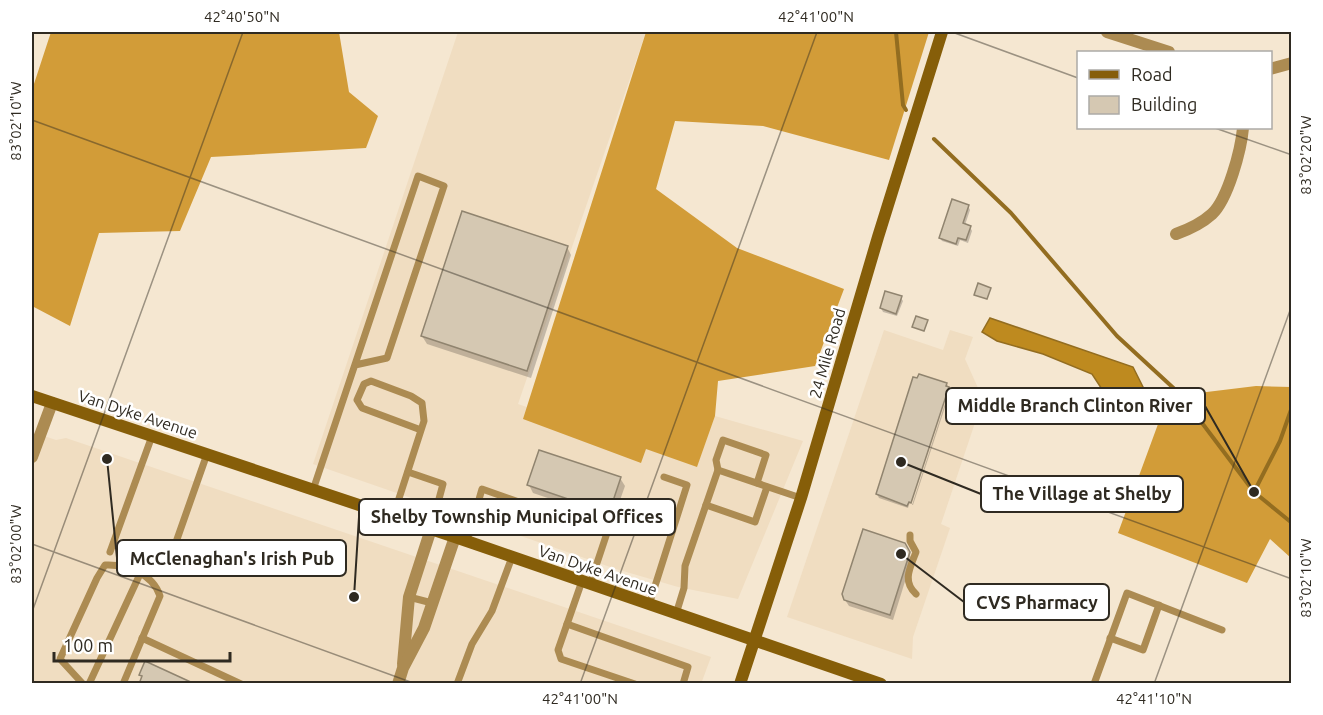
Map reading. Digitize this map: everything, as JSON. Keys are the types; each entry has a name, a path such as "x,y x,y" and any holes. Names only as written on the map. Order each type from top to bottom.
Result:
{"main road":[{"name":"24 Mile Road","path":"740,684 801,498 878,237 942,32"},
{"name":"Van Dyke Avenue","path":"32,396 461,539 881,684"}],"street":[{"path":"1107,32 1166,51"},
{"path":"1272,68 1292,63"},
{"path":"1176,234 1197,226 1214,212 1229,183 1241,145 1243,129"},
{"path":"32,457 52,403"},
{"path":"403,668 409,597 431,530"},
{"path":"398,684 461,539"}],"lane":[{"path":"313,490 354,365 418,176 444,186 387,358 354,365"},
{"path":"393,517 424,421 422,404 411,396 371,381 364,384 357,400 362,408 421,430"},
{"path":"110,552 152,436"},
{"path":"676,614 684,588 686,566 718,471 716,460 723,440 766,454 757,483"},
{"path":"169,562 207,454"},
{"path":"718,471 801,498"},
{"path":"408,472 443,484 431,530"},
{"path":"649,605 687,484 664,477"},
{"path":"706,505 755,522 766,487"},
{"path":"461,539 482,489 607,533 558,650 561,659 635,684"},
{"path":"910,535 910,541 916,552 907,578 908,585 916,594"},
{"path":"457,684 472,644 492,611 512,557"},
{"path":"82,684 60,659 97,578 105,565 118,564 149,578 156,585 160,596 123,684"},
{"path":"89,684 140,574"},
{"path":"1094,684 1127,593 1222,630"},
{"path":"409,597 432,603"},
{"path":"1110,638 1143,650 1159,605"},
{"path":"567,624 688,667 683,684"},
{"path":"142,638 241,684"}],"shaded area":[{"path":"51,32 339,32 349,92 378,116 366,148 211,157 180,231 99,233 70,326 32,306 32,90"},
{"path":"458,32 646,32 518,404 697,466 715,416 803,441 738,599 678,587 616,569 313,464"},
{"path":"646,32 929,32 889,160 763,126 675,121 656,189 737,248 844,289 815,366 718,381 715,416 697,467 646,449 641,463 523,419"},
{"path":"990,318 1133,367 1144,389 1130,413 1115,409 1092,374 1043,354 997,341 982,332"},
{"path":"884,330 943,350 950,330 973,337 965,359 983,399 941,524 950,528 913,637 912,659 787,617"},
{"path":"1172,386 1182,395 1256,386 1291,387 1291,558 1270,539 1247,583 1118,533"},
{"path":"32,432 56,440 66,438 711,657 701,684 32,684"}],"building":[{"path":"952,199 969,205 963,223 971,226 966,240 958,238 956,244 939,238"},
{"path":"462,211 568,246 527,371 421,336"},
{"path":"978,283 991,288 987,299 974,295"},
{"path":"885,291 902,296 896,314 880,308"},
{"path":"916,316 928,320 924,331 912,327"},
{"path":"919,374 947,383 946,386 949,387 911,503 909,502 907,506 876,494 913,377 917,378"},
{"path":"539,450 621,477 609,513 527,485"},
{"path":"863,529 905,543 910,552 890,615 844,600 842,594"},
{"path":"145,661 195,684 139,684 142,676 139,675"}],"waterway":[{"path":"896,32 903,105 906,110"},
{"path":"934,139 1011,213 1117,336 1181,395 1254,492 1292,523"},
{"path":"1254,492 1280,441 1292,407"}],"place":[{"name":"McClenaghan's Irish Pub","path":"107,459"},
{"name":"The Village at Shelby","path":"901,462"},
{"name":"Middle Branch Clinton River","path":"1254,492"},
{"name":"CVS Pharmacy","path":"901,554"},
{"name":"Shelby Township Municipal Offices","path":"354,597"}]}
